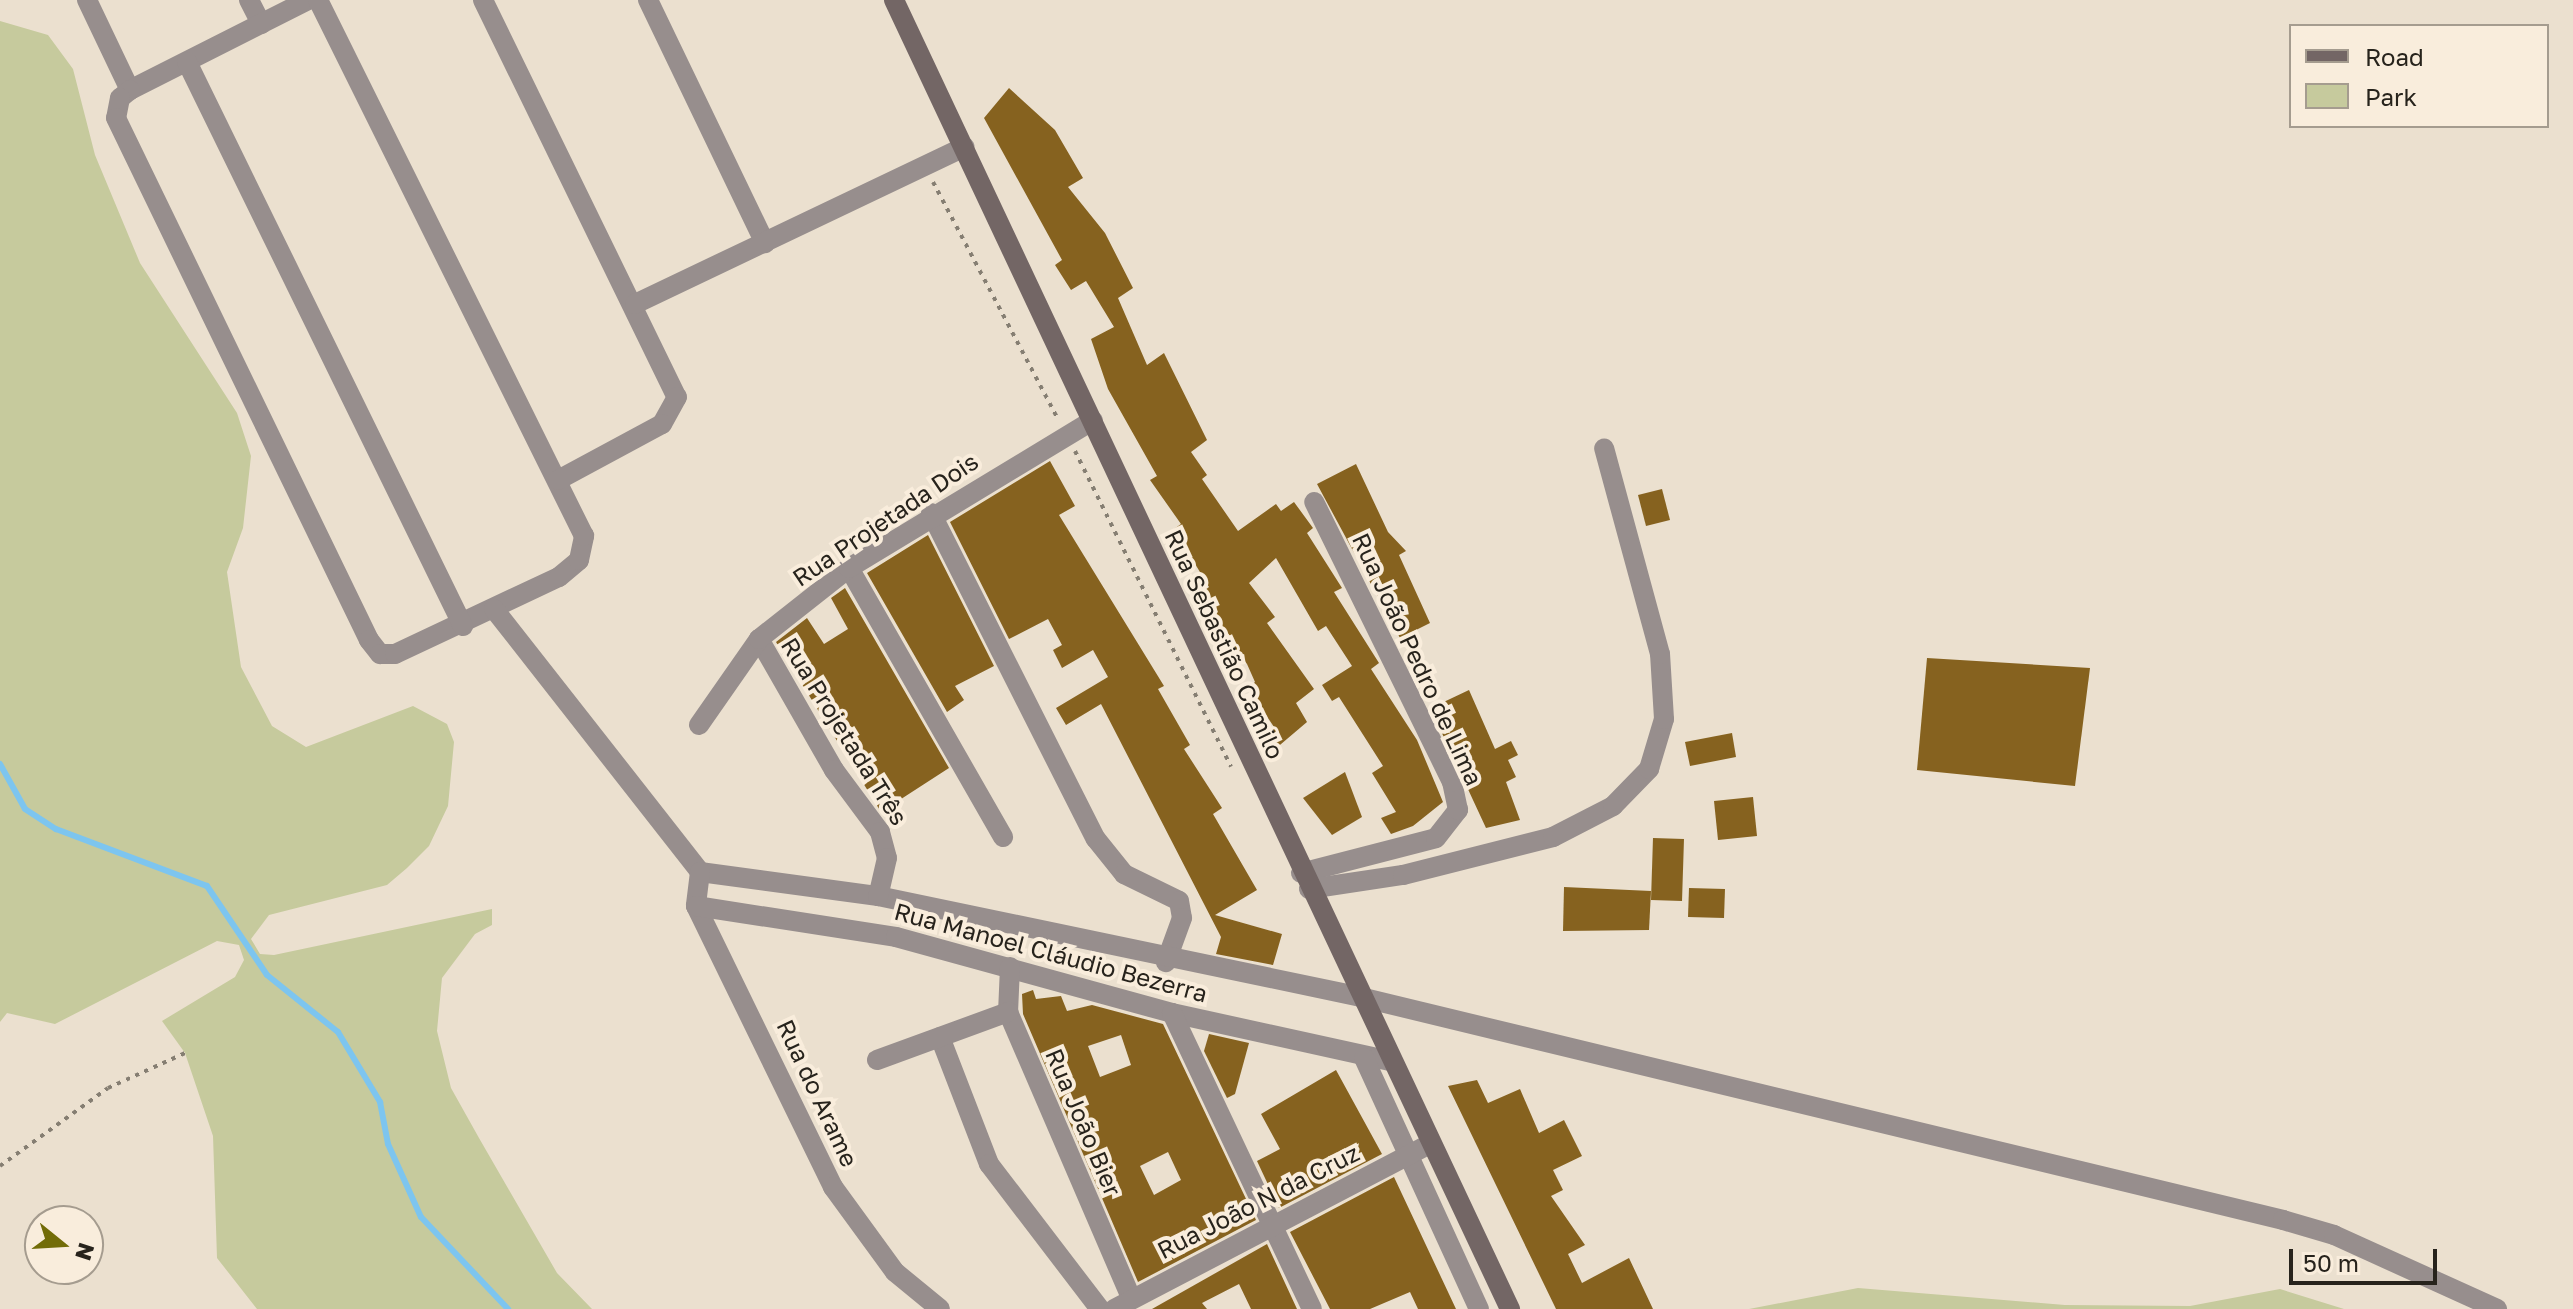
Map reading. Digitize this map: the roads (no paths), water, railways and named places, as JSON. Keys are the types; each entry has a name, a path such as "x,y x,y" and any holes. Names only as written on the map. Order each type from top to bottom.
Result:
{"main road":[{"name":"Rua Sebastião Camilo","path":"894,0 1093,420 1305,881 1510,1309"}],"street":[{"path":"87,0 130,90"},
{"path":"249,0 261,24"},
{"path":"308,0 130,90 116,107 120,129 369,640 380,654 395,654 463,626 579,560 584,536 318,0"},
{"path":"483,0 674,384 677,408 662,424 558,480"},
{"path":"648,0 765,243"},
{"path":"187,62 463,626"},
{"path":"635,304 926,168 964,147"},
{"name":"Rua Projetada Dois","path":"699,725 759,639 849,568 931,513 1093,420"},
{"path":"1305,881 1403,875 1553,837 1613,806 1649,769 1664,719 1661,666 1604,448"},
{"name":"Rua João Pedro de Lima","path":"1305,881 1436,838 1458,810 1452,782 1314,502"},
{"path":"931,513 1096,839 1124,874 1179,901 1182,918 1166,962"},
{"path":"849,568 1003,837"},
{"path":"494,609 700,872 878,896 1166,962 1360,997 2283,1220 2334,1235 2497,1309"},
{"name":"Rua Projetada Três","path":"759,639 834,770 880,832 887,858 878,896"},
{"path":"696,906 700,872"},
{"name":"Rua Manoel Cláudio Bezerra","path":"696,906 896,937 1172,1013 1364,1058 1390,1061"},
{"name":"Rua do Arame","path":"696,906 833,1187 895,1272 940,1309"},
{"name":"Rua João Bier","path":"1010,967 1008,1012 1130,1295"},
{"path":"877,1060 1008,1012"},
{"path":"1172,1013 1312,1309"},
{"path":"940,1037 989,1164 1100,1309"},
{"path":"1364,1058 1404,1154 1479,1309"},
{"name":"Rua João N da Cruz","path":"1114,1309 1130,1295 1429,1144"}],"waterway":[{"path":"0,764 25,809 56,829 207,886 267,975 338,1032 380,1102 388,1144 421,1217 508,1309"}]}
